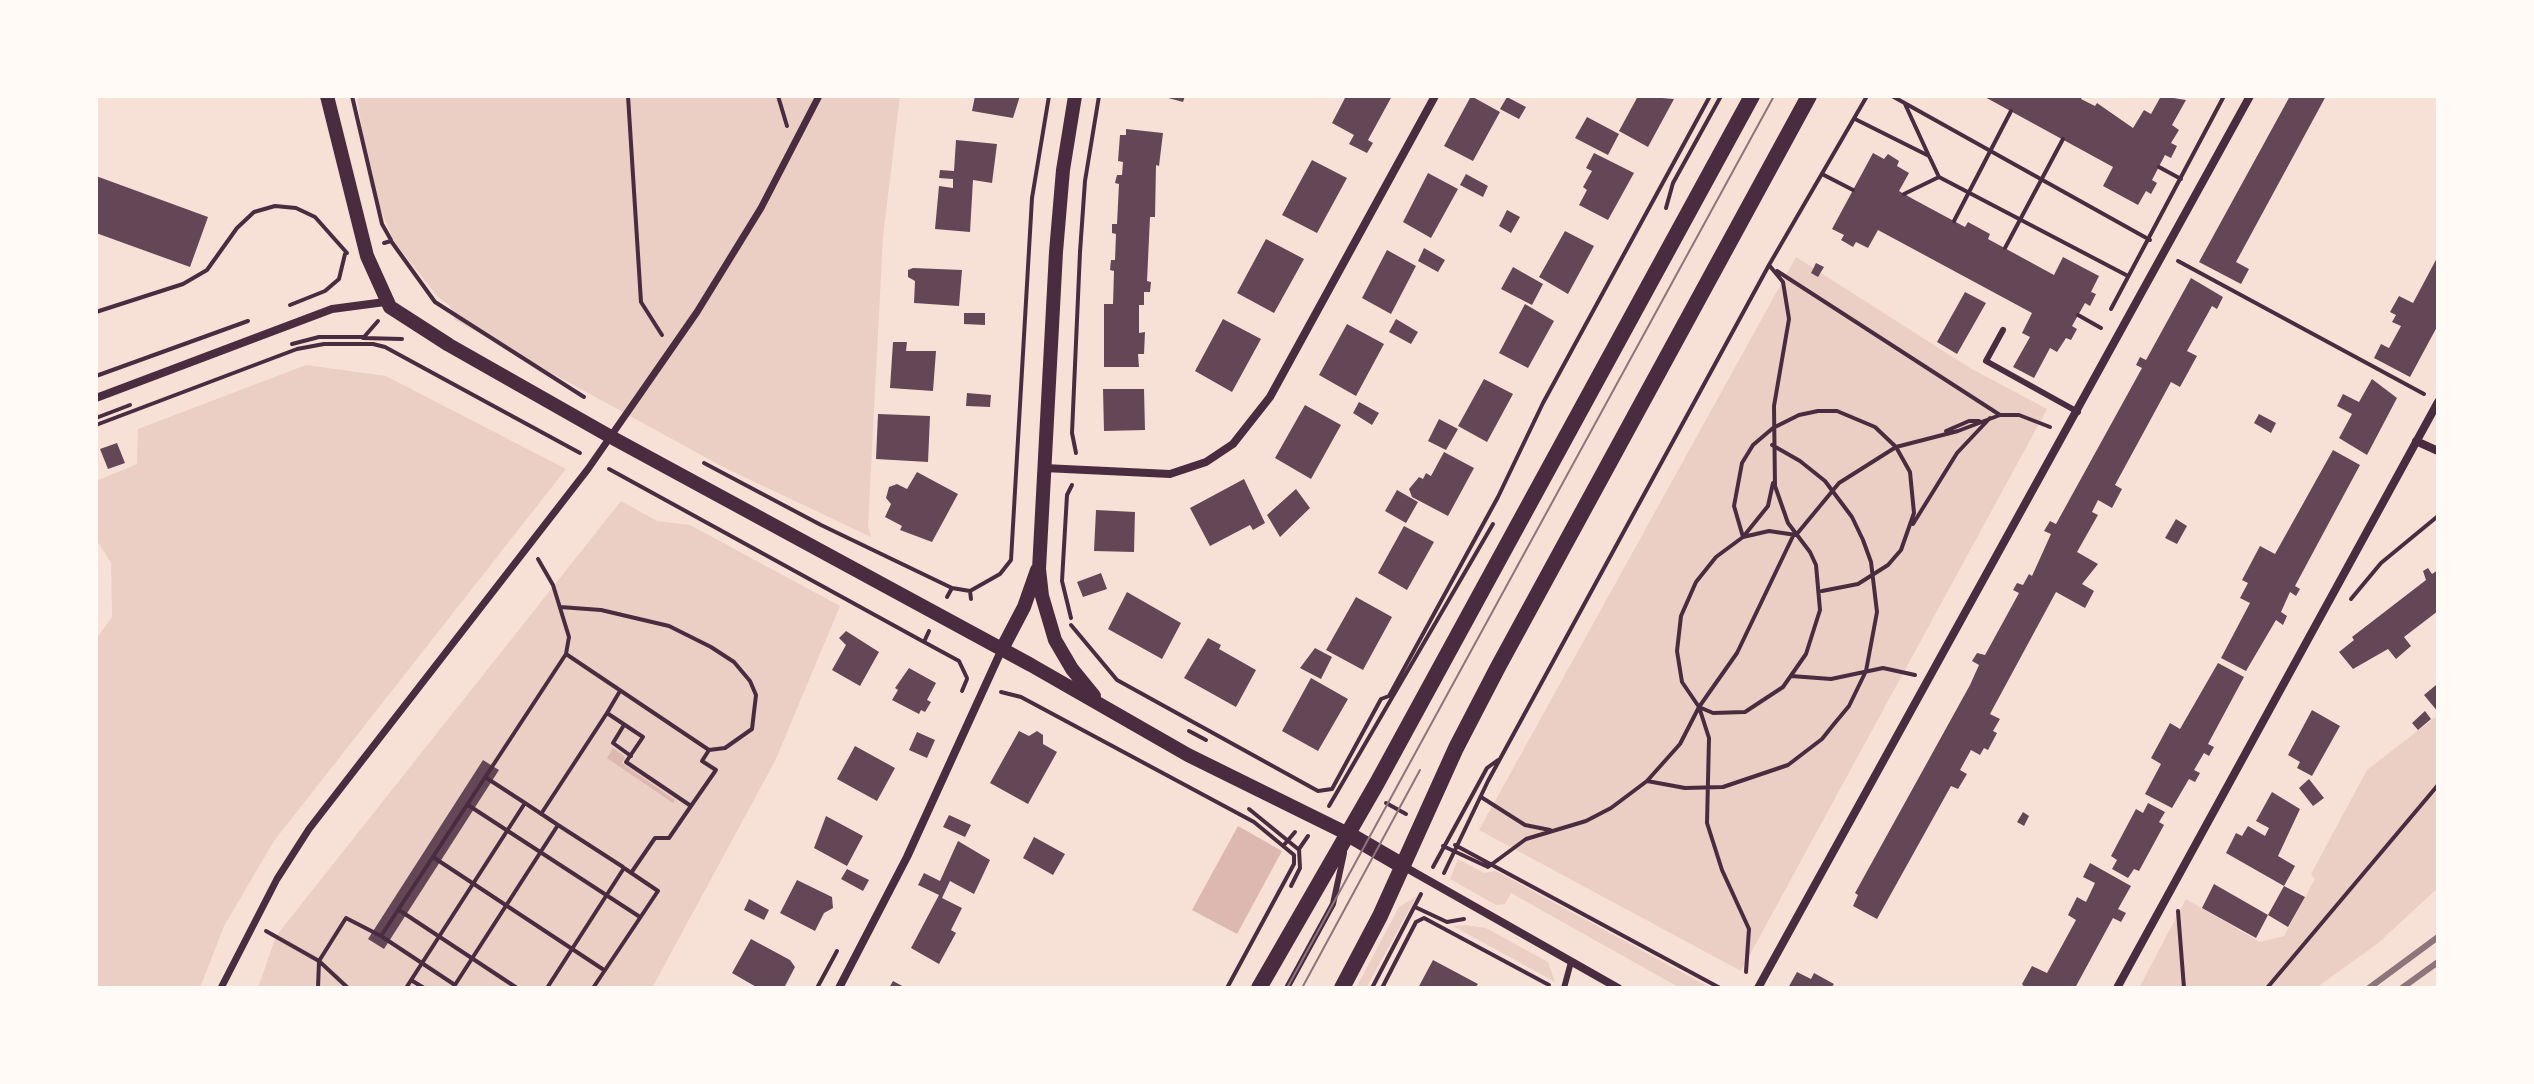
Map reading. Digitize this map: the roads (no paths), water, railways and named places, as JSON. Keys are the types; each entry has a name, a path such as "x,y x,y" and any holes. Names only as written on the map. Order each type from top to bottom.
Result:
{"main road":[{"path":"1259,988 1348,834 1752,96"},
{"path":"1342,988 1498,667 1809,96"},
{"path":"1348,834 1403,866"}],"street":[{"path":"327,96 367,256 387,304 436,337 611,437 1002,649 1196,759 1348,834"},
{"path":"221,988 253,924 309,829 594,461 672,349 761,208 819,96"},
{"path":"1075,96 1060,201 1040,554 1042,596 1055,640 1072,669 1105,709"},
{"path":"1044,468 1178,473 1215,456 1244,432 1270,397 1435,96"},
{"path":"1758,988 2250,96"},
{"path":"96,398 332,309 387,304"},
{"path":"2117,988 2416,441 2434,400"},
{"path":"2416,441 2438,451"},
{"path":"839,988 907,857 1029,595 1040,554"},
{"path":"1403,866 1618,988"}],"lane":[{"path":"2003,330 1986,361 2078,412"},
{"path":"1287,988 1333,904 1348,834"},
{"path":"1564,988 1571,962"}],"tram line":[{"path":"1287,988 1774,96"},
{"path":"1302,988 1420,770"}],"railway":[{"path":"2369,988 2438,937"},
{"path":"2402,988 2438,962"}]}
